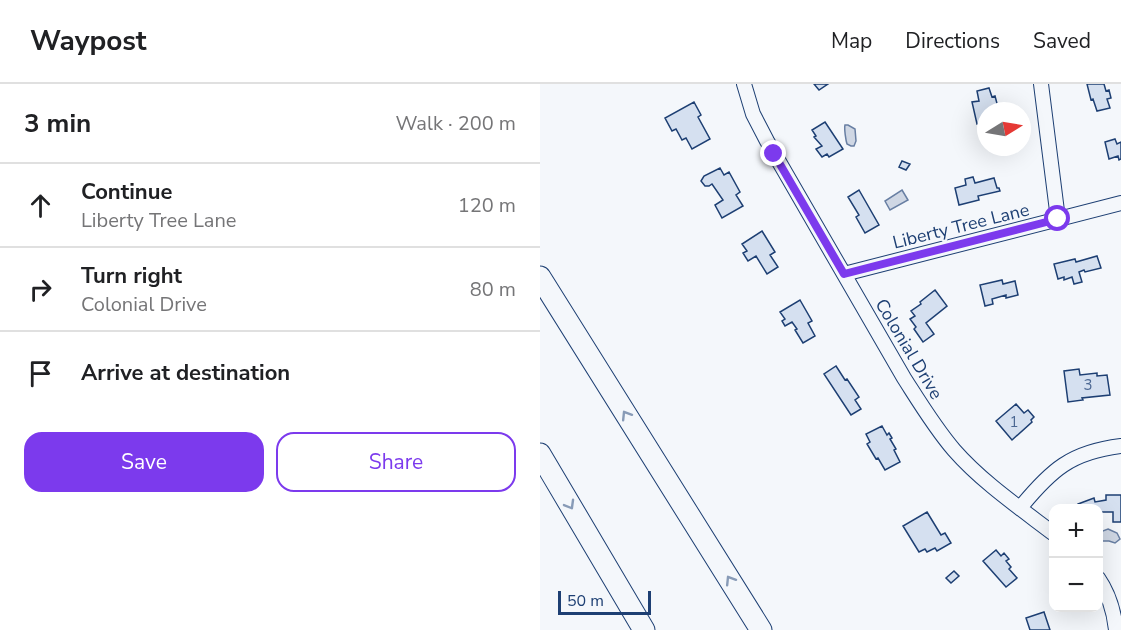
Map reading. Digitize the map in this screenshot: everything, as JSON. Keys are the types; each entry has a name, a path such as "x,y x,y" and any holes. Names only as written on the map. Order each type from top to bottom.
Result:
{"highway":[{"path":"540,277 761,630"},
{"path":"540,454 644,630"}],"street":[{"name":"Colonial Drive","path":"744,84 753,114 766,141 904,378 942,434 971,467 1049,531"},
{"path":"1041,84 1058,219"},
{"name":"Liberty Tree Lane","path":"844,274 1121,203"},
{"path":"1020,508 1047,477 1064,464 1088,452 1121,446"},
{"path":"1103,585 1110,602 1116,630"}],"shaded area":[{"path":"845,125 855,129 854,146 847,144"},
{"path":"902,190 908,200 890,210 885,201"},
{"path":"1108,529 1117,533 1120,539 1115,543 1103,541 1103,531"}],"building":[{"path":"814,84 828,84 819,90"},
{"path":"1087,84 1104,84 1111,98 1107,99 1110,108 1097,111 1093,99 1091,100"},
{"path":"989,88 997,102 977,102 977,124 972,102 979,101 977,91"},
{"path":"694,102 701,115 698,117 710,139 692,149 686,138 682,140 676,129 672,131 665,118"},
{"path":"825,122 843,149 829,157 827,154 822,157 816,149 822,146 814,137 816,136 812,130"},
{"path":"1115,139 1117,144 1121,142 1121,159 1119,160 1118,156 1109,159 1105,142"},
{"path":"902,161 910,164 906,170 899,167"},
{"path":"720,168 724,175 729,172 740,192 736,195 743,206 722,218 715,205 723,200 712,184 705,186 701,181 704,176"},
{"path":"973,177 975,183 994,178 1000,191 978,196 979,200 959,205 955,188 966,185 965,179"},
{"path":"859,190 879,225 865,233 856,217 859,215 848,197"},
{"path":"762,231 775,252 770,255 778,267 767,274 756,256 748,261 743,253 747,251 742,244"},
{"path":"1097,256 1101,268 1079,272 1082,282 1074,284 1072,277 1064,280 1064,277 1058,279 1054,264 1075,259 1076,262"},
{"path":"1002,280 1003,284 1015,281 1018,295 1006,298 1006,295 992,299 993,304 985,306 980,285"},
{"path":"935,290 947,306 926,323 934,334 923,342 910,319 915,316 911,311"},
{"path":"800,300 812,321 808,323 815,336 803,343 792,322 785,326 782,321 785,319 780,312"},
{"path":"836,366 859,397 855,400 861,409 851,415 824,374"},
{"path":"1079,369 1080,375 1097,373 1097,376 1107,375 1110,395 1068,402 1064,371"},
{"path":"1016,404 1024,413 1028,410 1034,417 1032,422 1012,440 996,421"},
{"path":"882,426 887,435 889,433 892,438 890,439 900,462 885,470 867,444 870,442 866,434"},
{"path":"1106,495 1121,495 1121,522 1113,522 1113,512 1103,512 1103,504 1078,504 1094,498 1095,502 1106,500"},
{"path":"927,512 941,535 945,533 951,543 937,551 935,548 927,552 925,549 919,552 903,526"},
{"path":"996,550 1001,556 1004,553 1009,559 1006,561 1011,567 1009,569 1017,578 1006,587 983,561"},
{"path":"954,571 959,576 951,583 946,578"},
{"path":"1044,612 1050,630 1030,630 1026,618"}],"route":[{"path":"774,154 844,274 1058,219"}]}
